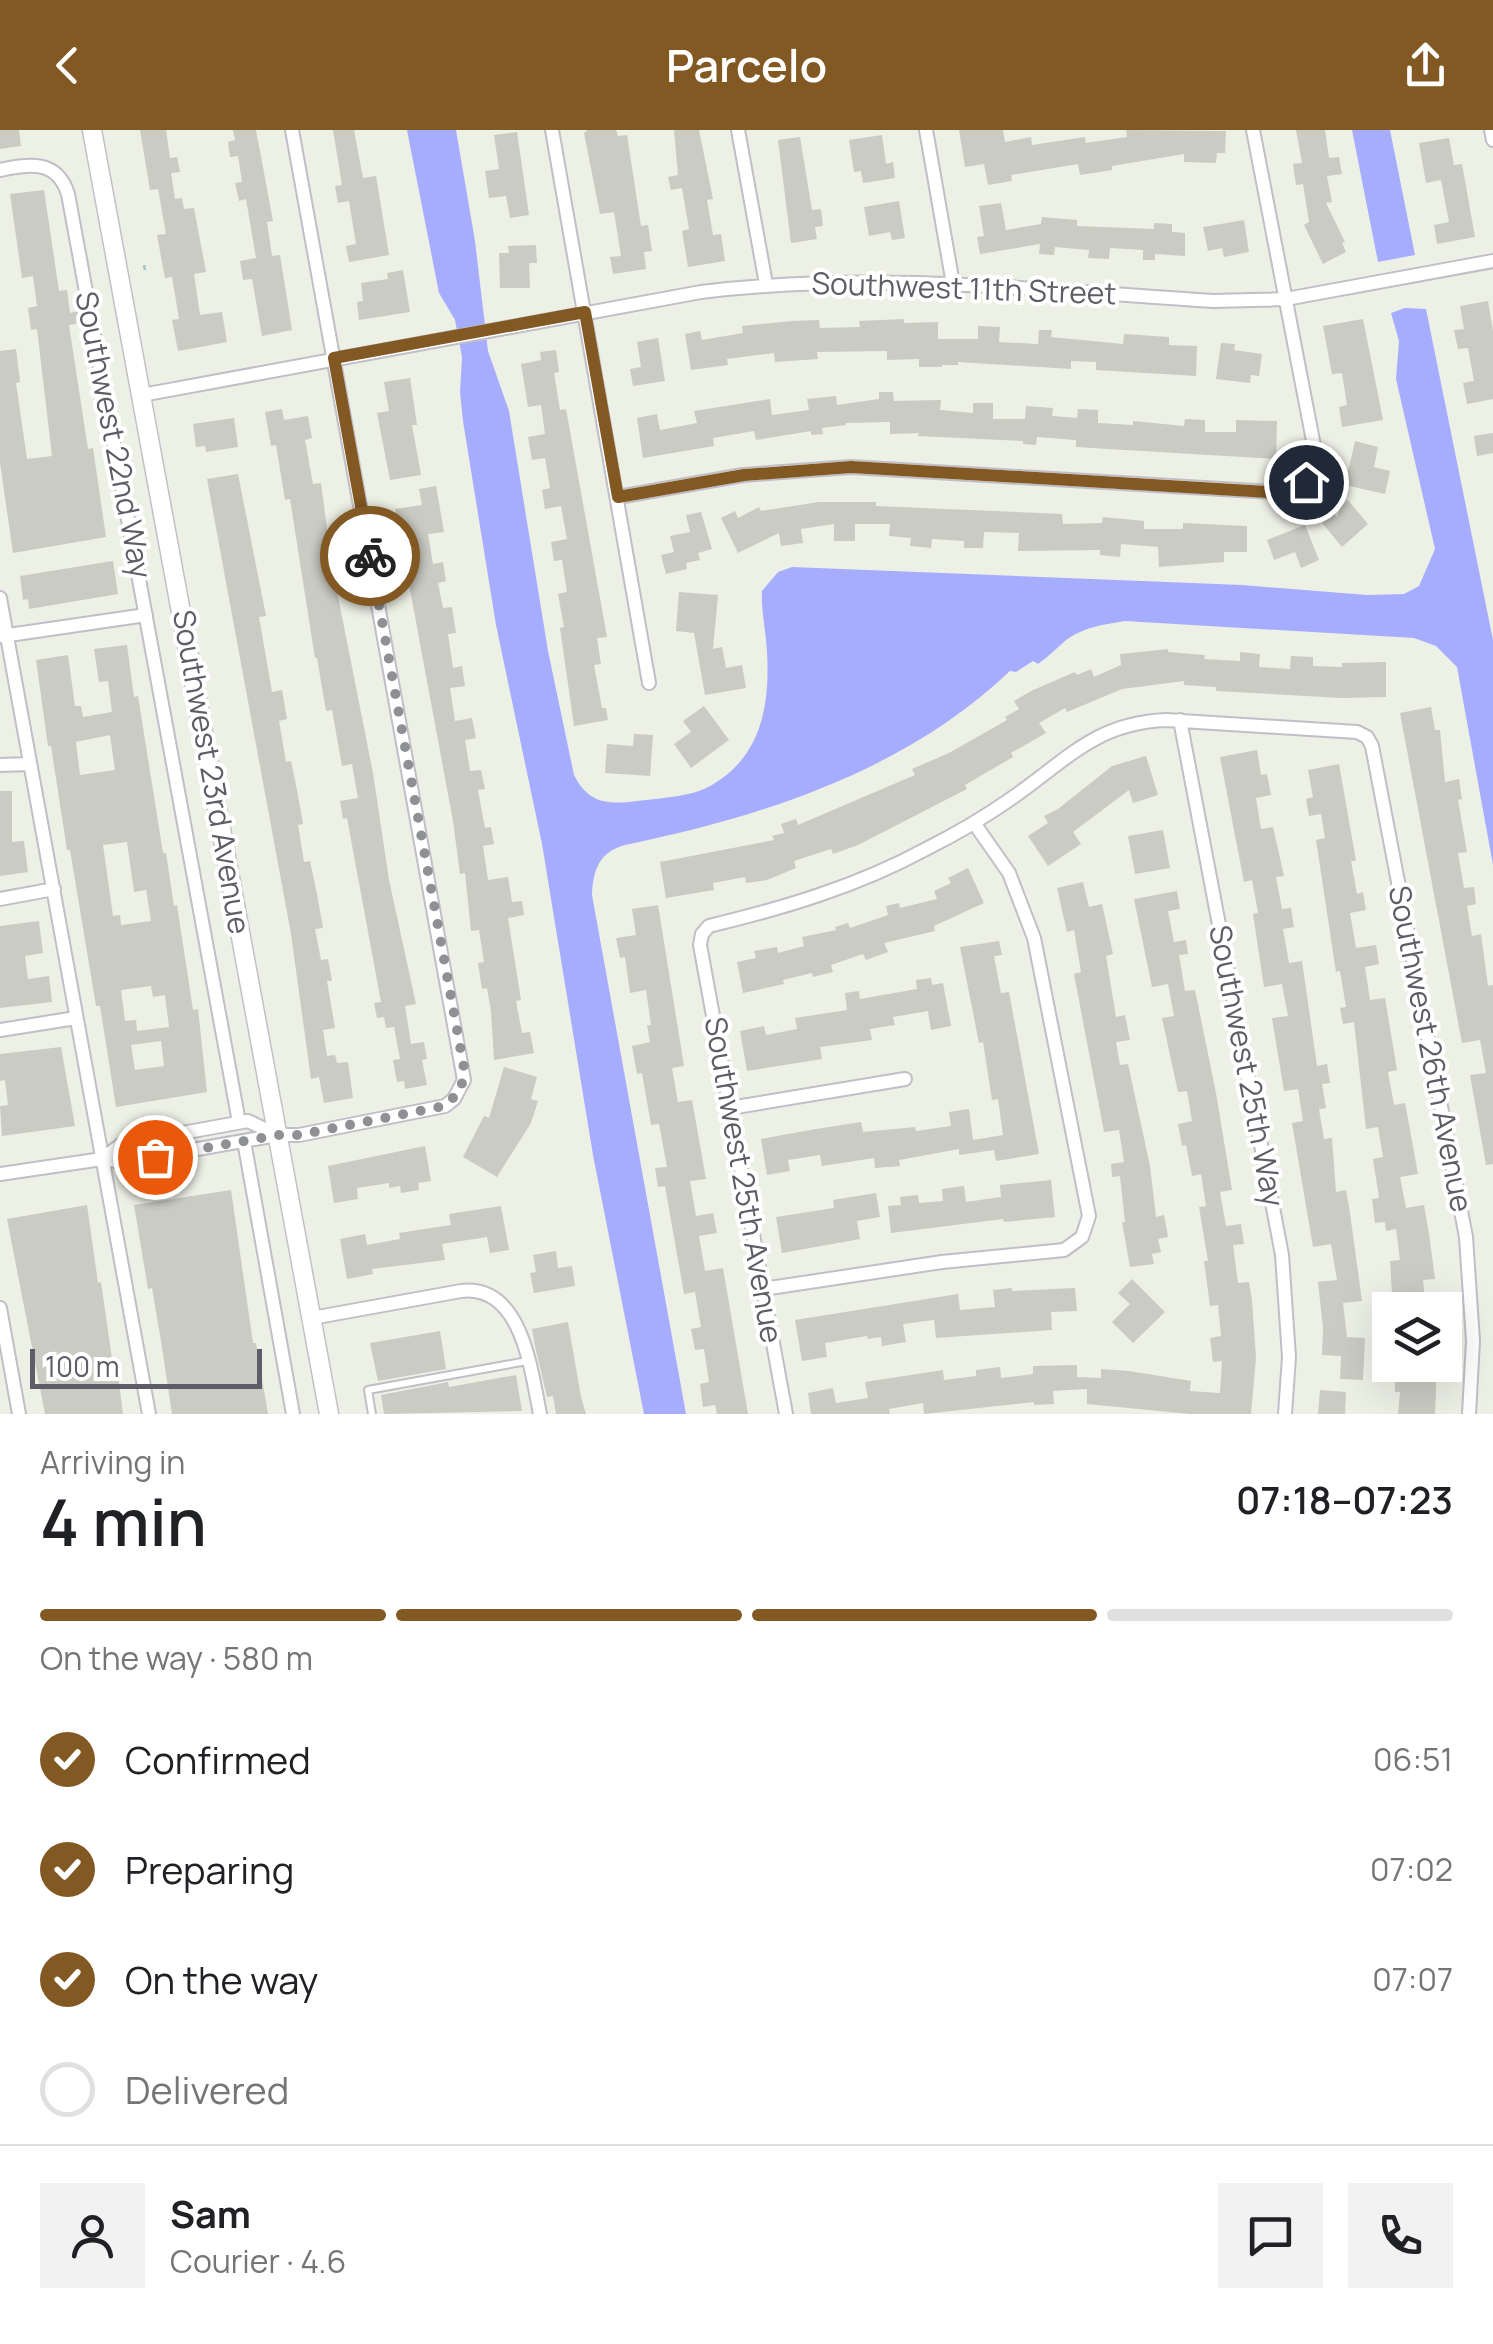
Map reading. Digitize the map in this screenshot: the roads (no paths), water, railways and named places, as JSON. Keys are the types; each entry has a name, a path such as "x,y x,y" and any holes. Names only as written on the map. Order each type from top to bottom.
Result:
{"street":[{"name":"Southwest 23rd Avenue","path":"92,130 328,1414"},
{"path":"0,1174 102,1159 125,1162 278,1135 299,1135 445,1106 461,1090 464,1068 292,130"},
{"path":"552,130 649,684"},
{"path":"738,130 766,284"},
{"path":"926,130 953,284"},
{"path":"618,497 744,475 851,467 1286,493 1306,482 1316,462 1315,451 1253,130"},
{"path":"1491,130 1493,140"},
{"name":"Southwest 22nd Way","path":"0,170 38,164 64,183 68,194 239,1122"},
{"name":"Southwest 11th Street","path":"142,395 585,312 766,284 827,280 1214,301 1286,299 1493,261"},
{"path":"0,598 149,1414"},
{"path":"4,636 146,615"},
{"path":"763,1289 942,1262 1064,1250 1082,1237 1089,1216 1034,938 1009,873 974,823 1102,733 1140,721 1180,720"},
{"name":"Southwest 26th Avenue","path":"1180,720 1357,732 1367,737 1372,746 1466,1237 1473,1341 1470,1414"},
{"name":"Southwest 25th Way","path":"1180,720 1282,1254 1289,1356 1284,1414"},
{"path":"0,765 30,764"},
{"name":"Southwest 25th Avenue","path":"786,1414 700,946 702,934 709,926 825,894 974,823"},
{"path":"0,899 54,890"},
{"path":"0,1030 76,1018"},
{"path":"730,1108 906,1079"},
{"path":"102,1159 122,1144 248,1120 278,1135"},
{"path":"244,1141 293,1414"},
{"path":"312,1318 469,1290 493,1296 513,1319 540,1414"},
{"path":"1,1317 19,1414"}],"lane":[{"path":"372,1414 368,1390 528,1361"}],"water":[{"path":"407,130 456,130 488,351 509,411 548,651 574,775 592,797 608,802 695,792 712,785 742,759 759,727 767,691 762,591 778,572 792,567 1242,585 1367,595 1404,594 1419,586 1435,549 1396,379 1399,341 1391,313 1405,308 1426,309 1493,640 1493,865 1457,667 1436,646 1414,638 1125,621 1096,626 1069,638 1038,664 1033,661 1016,672 1010,671 925,736 830,785 729,820 625,845 603,857 592,895 686,1414 644,1414 593,1155 542,844 496,625 463,421 462,357 455,320 439,293"},
{"path":"1352,130 1390,130 1415,255 1378,262"}]}
